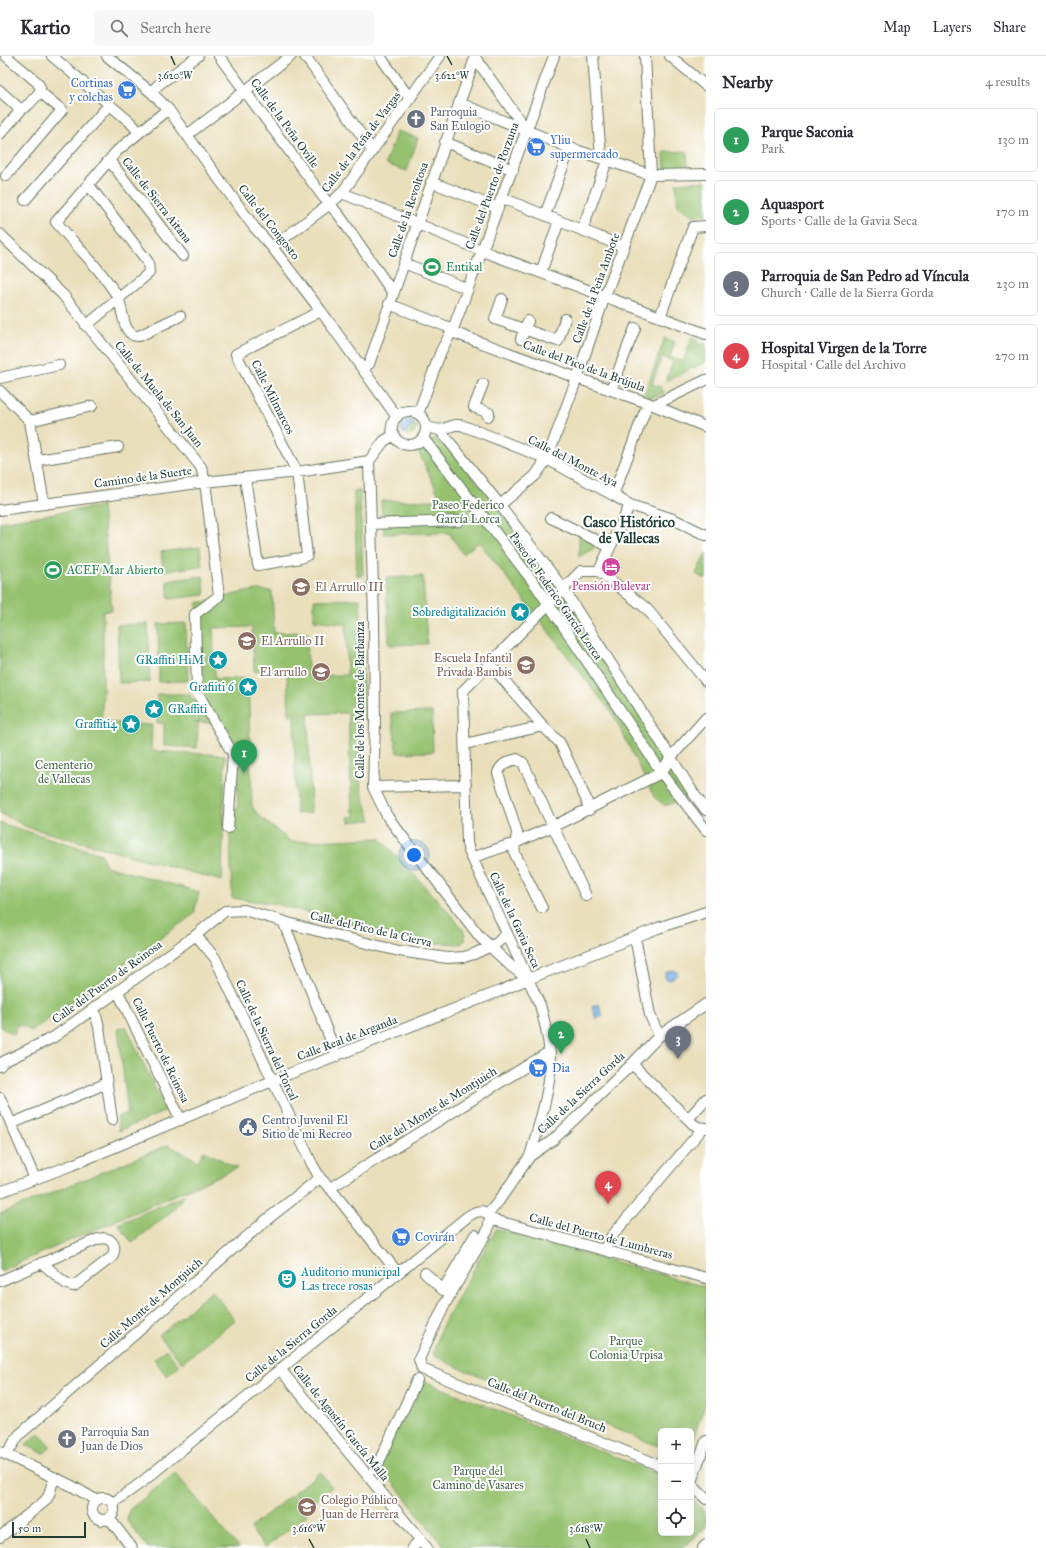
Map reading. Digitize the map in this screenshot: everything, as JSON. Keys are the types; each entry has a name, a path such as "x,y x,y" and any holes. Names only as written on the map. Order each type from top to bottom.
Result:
{"street":[{"path":"6,56 37,82 40,90 62,110 6,176"},
{"path":"52,56 108,105 130,122 138,132"},
{"path":"151,92 158,85 198,56"},
{"name":"Calle de la Peña Oville","path":"219,56 324,198 339,215 393,293"},
{"path":"187,135 292,56"},
{"path":"305,56 372,150"},
{"path":"380,56 410,99"},
{"name":"Calle de la Peña de Vargas","path":"272,247 330,204 342,193 440,56"},
{"path":"582,230 604,159 593,56"},
{"name":"Calle de la Peña Ambote","path":"500,506 536,476 547,459 605,296 652,175 644,56"},
{"path":"670,56 704,83"},
{"path":"475,57 527,131"},
{"name":"Calle de la Revoltosa","path":"363,369 369,364 475,57"},
{"name":"Calle del Puerto de Porzuna","path":"418,414 441,351 453,330 513,170 552,57"},
{"name":"Calle del Congosto","path":"114,58 168,109 254,227 272,247 397,416"},
{"path":"0,134 21,110 29,104 40,90"},
{"path":"0,91 21,110"},
{"path":"458,103 570,148 652,175 706,174"},
{"path":"25,200 108,105"},
{"path":"168,109 117,150 56,222 108,283 118,298 126,326 131,334 135,336 144,334 180,316"},
{"path":"445,142 513,170"},
{"path":"546,215 570,148"},
{"name":"Calle de Sierra Aitana","path":"109,160 183,256"},
{"path":"431,182 498,208"},
{"path":"86,326 149,273 148,262 88,184"},
{"path":"342,193 482,250 706,334"},
{"path":"502,198 624,247"},
{"path":"541,272 559,221"},
{"path":"660,317 693,227 706,226"},
{"name":"Calle de Muela de San Juan","path":"0,234 63,295 86,326 201,467 205,482 220,596 195,614 197,692 233,754 228,828"},
{"path":"404,264 468,289"},
{"path":"502,299 495,319 558,341 566,319"},
{"name":"Calle del Pico de la Brújula","path":"389,304 577,378 654,405 706,427"},
{"name":"Calle Milmarcos","path":"297,472 236,354 320,312"},
{"path":"611,390 635,328"},
{"path":"0,378 59,365"},
{"path":"613,495 654,405 706,380"},
{"path":"483,384 474,407 489,413 488,416"},
{"path":"0,391 30,421 38,460 44,504"},
{"path":"30,421 92,406"},
{"path":"406,412 418,414 423,418 426,427 426,432 423,438 414,444 408,445 402,443 394,435 392,428 393,422 397,416 406,412"},
{"name":"Calle del Monte Aya","path":"426,427 440,430 455,425 461,426 547,459 630,505 673,519 706,535"},
{"name":"Paseo de Federico García Lorca","path":"440,430 564,590 706,810"},
{"path":"369,461 384,441 394,435"},
{"name":"Paseo de Federico García Lorca","path":"423,438 549,604 662,772 706,830"},
{"path":"38,460 118,446"},
{"name":"Camino de la Suerte","path":"0,510 205,482 297,472 369,461"},
{"name":"Calle de los Montes de Barbanza","path":"369,461 375,724 373,787 382,808 409,845 490,947 512,967 528,978"},
{"path":"245,478 258,565 301,558 307,555 297,472"},
{"path":"599,571 630,505"},
{"path":"551,518 610,547"},
{"path":"371,524 459,521"},
{"path":"589,810 586,799 560,743 543,726 490,664 581,571 599,571 647,609 706,681"},
{"name":"Calle de la Gavia Seca","path":"490,664 464,691 467,843 471,858 542,1011 549,1052 550,1071 539,1128 530,1156"},
{"path":"471,858 515,843 589,810 662,772 671,757 706,718"},
{"path":"465,744 543,726"},
{"path":"542,908 515,854 514,848 517,832 498,773 502,766 513,760 520,760 523,763 586,896"},
{"path":"373,787 466,785"},
{"name":"Calle del Pico de la Cierva","path":"225,911 244,910 302,927 399,951 447,958 464,957 490,947 503,938 507,933"},
{"name":"Calle del Puerto de Reinosa","path":"0,1066 3,1062 54,1037 196,935 225,911"},
{"name":"Calle Real de Arganda","path":"0,1192 36,1179 493,994 528,978 635,936 706,912"},
{"path":"283,921 337,1056"},
{"name":"Calle de la Sierra del Torcal","path":"196,935 215,958 320,1178 330,1188 398,1273"},
{"path":"635,936 650,1015 659,1036"},
{"name":"Calle Puerto de Reinosa","path":"118,992 181,1120"},
{"name":"Calle de la Sierra Gorda","path":"422,1369 419,1359 446,1302 488,1230 489,1216 530,1156 553,1140 659,1036 706,1004"},
{"path":"94,1008 99,1027 112,1120"},
{"name":"Calle del Monte de Montjuich","path":"330,1188 549,1052"},
{"path":"632,1064 688,1119 698,1127 704,1128"},
{"path":"11,1124 107,1083"},
{"path":"0,1098 36,1179"},
{"path":"688,1119 706,1099"},
{"path":"604,1249 612,1236 704,1128"},
{"name":"Calle Monte de Montjuich","path":"3,1453 19,1435 265,1221 320,1178"},
{"name":"Calle de la Sierra Gorda","path":"113,1503 142,1482 467,1217 480,1211 484,1211 489,1216"},
{"name":"Calle del Puerto de Lumbreras","path":"489,1216 706,1278"},
{"path":"425,1273 443,1290 475,1235"},
{"path":"0,1280 98,1239 104,1238 110,1240 114,1245 115,1251 112,1257 74,1286 69,1286 51,1269 41,1263"},
{"name":"Calle de Agustín García Malla","path":"280,1369 424,1544"},
{"name":"Calle del Puerto del Bruch","path":"422,1369 658,1465"},
{"path":"374,1469 378,1464 417,1380"},
{"path":"694,1475 706,1441"},
{"path":"3,1453 72,1486 96,1500"},
{"path":"0,1537 45,1501 54,1477"},
{"path":"694,1486 706,1499"},
{"path":"105,1497 113,1503 114,1513 109,1518 102,1520 98,1519 93,1514 92,1507 96,1500 105,1497"},
{"path":"109,1518 132,1548"},
{"path":"412,1548 424,1544"},
{"path":"703,1548 706,1545"}],"green space":[{"path":"397,131 418,138 407,171 385,164"},
{"path":"687,151 688,169 665,170 664,152"},
{"path":"706,181 706,215 694,216 678,206 676,183"},
{"path":"692,337 698,339 697,344 706,344 706,362 666,381 673,362 662,357 652,384 661,387 664,393 651,398 644,395 665,338 675,342 670,357 683,362"},
{"path":"415,423 417,428 413,434 408,436 404,433"},
{"name":"Paseo Federico García Lorca","path":"439,435 564,590 690,796 665,806 654,797 614,716 479,542 463,554 449,533 384,534 381,501 441,500 418,451"},
{"path":"354,491 360,491 363,576 357,576"},
{"name":"Cementerio de Vallecas","path":"102,506 112,610 103,612 103,693 101,722 152,725 151,751 225,755 222,881 27,827 0,813 0,522"},
{"path":"579,535 599,545 579,557"},
{"path":"200,547 202,566 163,571 161,552"},
{"path":"706,553 706,579 696,574"},
{"path":"203,576 205,595 169,599 167,581"},
{"path":"423,576 427,644 389,645 386,578"},
{"path":"251,591 272,591 274,633 307,632 308,676 347,675 346,624 314,620 314,600 360,599 363,658 363,718 358,766 362,793 371,820 349,822 348,817 355,817 354,812 352,812 348,713 308,714 311,813 296,814 294,716 289,715 287,671 254,671 252,627 213,628 215,679 248,678 252,806 259,816 291,842 380,838 454,918 464,931 464,941 461,944 434,943 402,938 276,904 232,898 229,808 238,809 235,747 221,724 198,722 197,691 202,690 197,603"},
{"path":"186,623 188,681 159,682 158,624"},
{"path":"148,624 150,682 119,683 117,625"},
{"path":"157,694 190,694 191,699 195,699 195,722 198,722 197,748 164,746 164,723 157,723"},
{"path":"432,712 433,752 397,753 391,713"},
{"path":"0,823 101,854 106,866 199,892 194,914 32,1031 18,1024 14,1034 0,1027"},
{"path":"126,1026 166,1111 119,1131 117,1117 128,1113 118,1029"},
{"path":"168,1145 198,1161 204,1151 237,1168 0,1271 0,1214"},
{"path":"185,1195 171,1212 132,1243 118,1224"},
{"name":"Parque Colonia Urpisa","path":"496,1229 706,1287 706,1402 694,1436 694,1428 658,1428 658,1446 452,1365 433,1355 440,1330"},
{"path":"212,1291 235,1320 182,1363 159,1335"},
{"path":"166,1349 179,1366 167,1376 154,1359"},
{"name":"Parque del Camino de Vasares","path":"418,1378 658,1474 658,1536 694,1536 694,1500 706,1514 706,1527 683,1548 445,1548 378,1464"},
{"path":"39,1433 51,1447 44,1453 25,1445"},
{"path":"320,1472 332,1487 306,1508 293,1493"},
{"path":"175,1473 239,1548 148,1548 127,1521 129,1510"},
{"path":"291,1495 307,1515 265,1548 250,1528"}],"water":[{"path":"408,420 415,423 403,433 401,428 402,424"},
{"path":"674,970 677,972 677,975 669,980 665,978 665,973"},
{"path":"599,1004 603,1016 596,1019 592,1006"}],"place":[{"name":"Cortinas y colchas","path":"127,90"},
{"name":"Parroquia San Eulogio","path":"416,119"},
{"name":"Yliu supermercado","path":"536,147"},
{"name":"Entikal","path":"432,267"},
{"name":"Pensión Bulevar","path":"611,567"},
{"name":"ACEF Mar Abierto","path":"53,570"},
{"name":"El Arrullo III","path":"301,587"},
{"name":"Sobredigitalización","path":"520,612"},
{"name":"El Arrullo II","path":"247,641"},
{"name":"GRaffiti HiM","path":"218,660"},
{"name":"Escuela Infantil Privada Bambis","path":"526,665"},
{"name":"El arrullo","path":"321,672"},
{"name":"Grafiiti 6","path":"248,687"},
{"name":"GRaffiti","path":"154,709"},
{"name":"Graffiti4","path":"131,724"},
{"name":"Parque Saconia","path":"244,773"},
{"name":"Aquasport","path":"561,1054"},
{"name":"Parroquia de San Pedro ad Víncula","path":"678,1059"},
{"name":"Dia","path":"538,1068"},
{"name":"Centro Juvenil El Sitio de mi Recreo","path":"248,1127"},
{"name":"Hospital Virgen de la Torre","path":"608,1204"},
{"name":"Covirán","path":"401,1237"},
{"name":"Auditorio municipal Las trece rosas","path":"287,1279"},
{"name":"Parroquia San Juan de Dios","path":"67,1439"},
{"name":"Colegio Público Juan de Herrera","path":"307,1507"}],"district":[{"name":"Casco Histórico de Vallecas","path":"629,530"}]}
